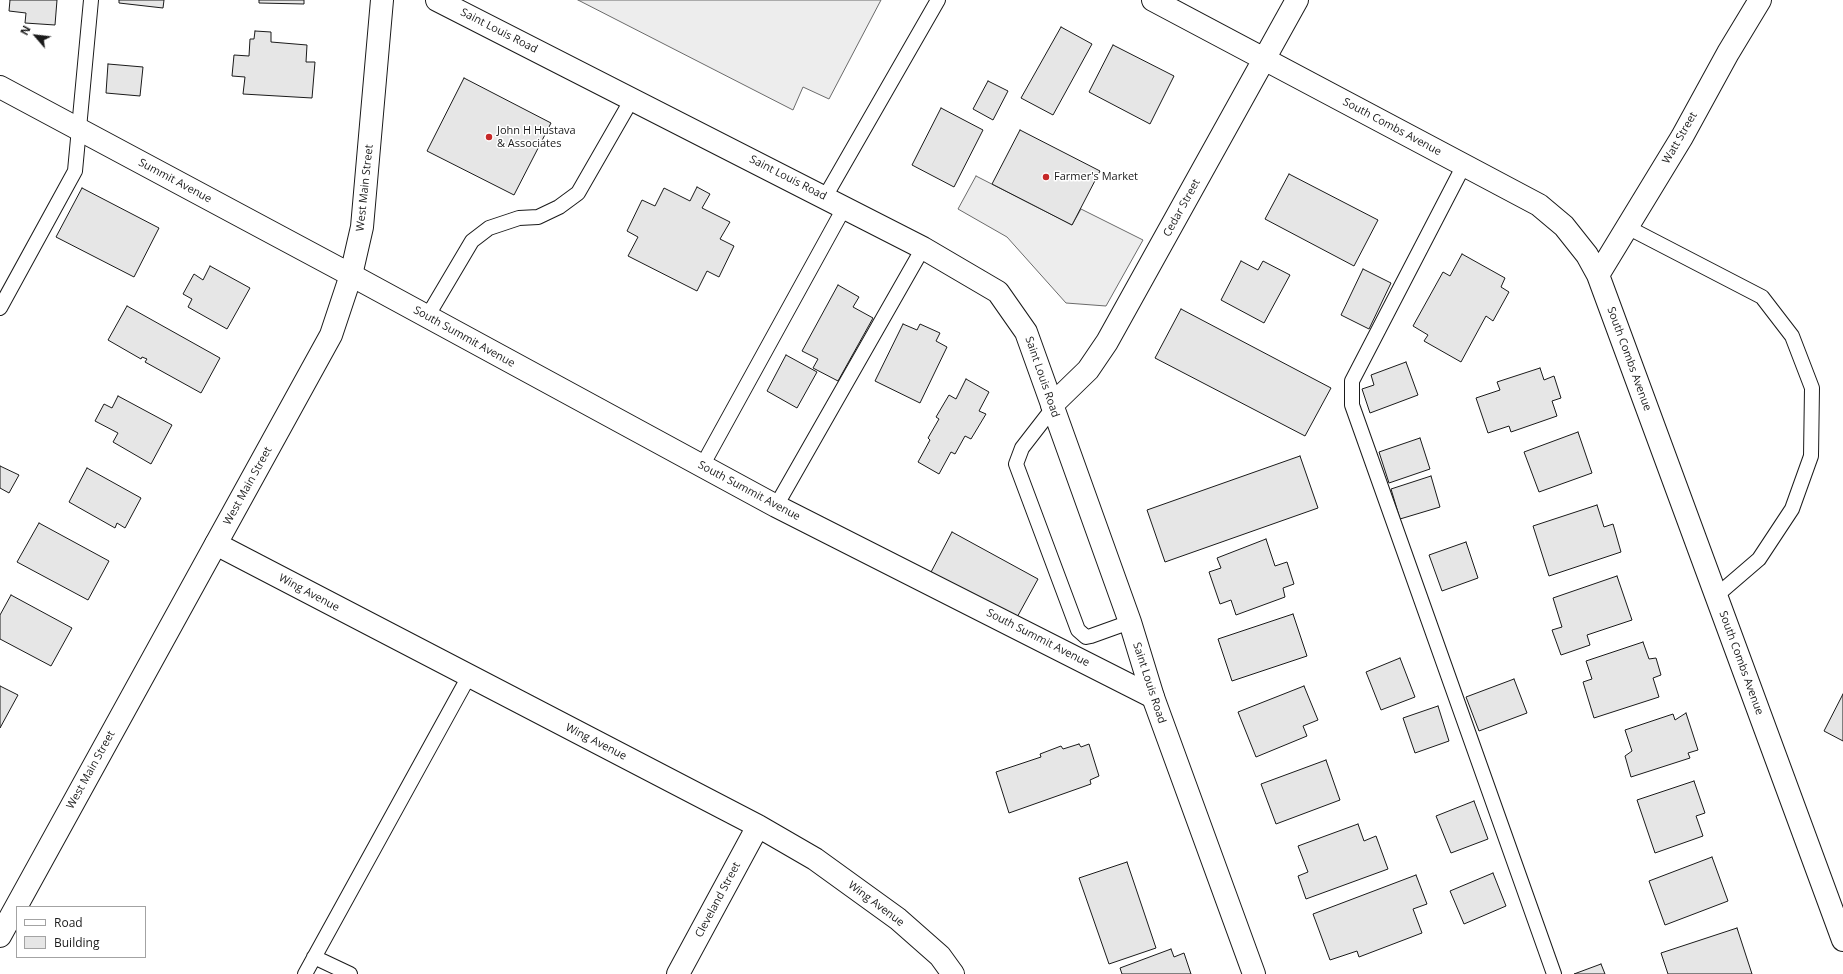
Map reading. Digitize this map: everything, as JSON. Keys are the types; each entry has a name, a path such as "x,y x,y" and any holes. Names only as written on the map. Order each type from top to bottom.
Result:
{"street":[{"name":"West Main Street","path":"17,906 331,335 351,275 362,227 382,0"},
{"name":"Saint Louis Road","path":"437,0 924,248 998,292 1026,332 1130,622 1153,696 1254,974"},
{"name":"South Combs Avenue","path":"1153,0 1539,205 1564,226 1587,255 1598,275 1843,940"},
{"name":"Cedar Street","path":"1052,406 1088,370 1107,342 1297,0"},
{"name":"Watt Street","path":"1598,275 1682,136 1728,53 1760,0"},
{"name":"Summit Avenue","path":"0,87 351,275"},
{"name":"South Summit Avenue","path":"351,275 776,506 1153,696"},
{"name":"Wing Avenue","path":"216,544 758,826 815,859 898,919 940,956 953,974"},
{"name":"Cleveland Street","path":"678,974 758,826"},
{"name":"West Main Street","path":"0,936 16,907"}],"lane":[{"path":"0,308 76,171 91,0"},
{"path":"825,198 938,0"},
{"path":"427,317 472,241 489,228 519,218 538,217 559,207 578,193 632,99"},
{"path":"1464,165 1352,381 1352,405 1554,974"},
{"path":"702,466 844,208"},
{"path":"1627,227 1762,297 1792,336 1812,388 1811,456 1792,510 1759,559 1716,596"},
{"path":"776,506 924,248"},
{"path":"1052,406 1022,448 1016,464 1078,630 1086,637 1130,622"},
{"path":"305,974 469,676"},
{"path":"314,957 350,974"}],"shaded area":[{"path":"578,0 881,0 829,99 803,87 793,110"},
{"path":"976,176 1072,225 1081,209 1143,240 1106,306 1066,303 1007,237 958,209"}],"building":[{"path":"10,0 57,0 55,25 25,23 26,13 9,11"},
{"path":"119,0 164,0 163,8 119,3"},
{"path":"259,0 304,0 304,4 259,3"},
{"path":"1061,27 1092,44 1053,115 1021,98"},
{"path":"255,31 271,32 271,42 307,45 306,62 315,62 312,98 243,94 245,77 232,76 234,55 249,56 250,39 254,39"},
{"path":"1113,45 1174,76 1150,124 1089,92"},
{"path":"108,64 143,67 140,96 106,93"},
{"name":"John H Hustava & Associates","path":"464,78 551,123 514,195 427,151"},
{"path":"988,81 1008,91 993,120 973,109"},
{"path":"941,108 983,130 954,187 912,165"},
{"name":"Farmer's Market","path":"1020,130 1100,171 1072,225 992,184"},
{"path":"1289,174 1378,220 1354,266 1265,219"},
{"path":"697,187 710,194 702,208 730,222 720,239 734,246 719,277 707,271 697,291 628,256 638,237 627,231 642,200 655,206 664,188 690,201"},
{"path":"82,188 159,228 134,277 56,237"},
{"path":"1462,254 1505,278 1501,287 1509,292 1493,321 1486,316 1461,362 1424,341 1428,335 1413,326 1443,272 1450,276"},
{"path":"1241,261 1258,270 1263,261 1290,275 1264,323 1221,300"},
{"path":"210,266 250,288 227,329 188,307 192,299 183,294 194,274 203,280"},
{"path":"1363,269 1391,283 1369,329 1341,315"},
{"path":"838,285 859,297 853,307 873,318 838,381 813,368 818,359 802,351"},
{"path":"127,306 220,358 201,393 145,362 147,359 142,357 141,359 108,340"},
{"path":"1181,309 1331,388 1305,436 1155,358"},
{"path":"903,324 917,330 920,324 940,333 936,341 947,347 920,403 875,381"},
{"path":"786,355 817,372 797,408 767,391"},
{"path":"1406,362 1418,395 1370,413 1362,389 1374,385 1371,375"},
{"path":"1540,368 1544,380 1554,376 1561,398 1552,401 1557,416 1511,432 1509,426 1488,433 1476,398 1500,390 1497,382"},
{"path":"966,379 989,392 979,411 986,414 971,439 965,436 955,454 951,452 939,474 918,462 930,440 928,438 939,419 936,417 949,395 956,399"},
{"path":"118,396 172,425 151,464 113,442 118,433 95,421 104,404 112,408"},
{"path":"1578,432 1592,473 1539,492 1524,452"},
{"path":"1420,438 1430,469 1389,483 1379,452"},
{"path":"1300,456 1318,508 1165,562 1147,510"},
{"path":"0,466 19,475 9,493 0,488"},
{"path":"87,468 141,498 125,528 117,523 115,528 69,502"},
{"path":"1431,476 1440,507 1400,519 1391,489"},
{"path":"1597,505 1604,527 1613,524 1621,552 1549,576 1533,526"},
{"path":"39,523 109,561 88,600 17,562"},
{"path":"952,532 1038,579 1015,621 930,574"},
{"path":"1266,539 1275,566 1287,562 1294,584 1283,588 1285,597 1236,615 1231,600 1220,604 1209,572 1221,568 1217,558"},
{"path":"1466,542 1478,578 1442,591 1429,555"},
{"path":"1617,576 1632,620 1587,635 1590,645 1561,655 1552,630 1562,627 1553,598"},
{"path":"11,595 72,628 51,666 0,639 0,615"},
{"path":"1293,614 1307,656 1232,681 1218,639"},
{"path":"1643,642 1649,659 1656,658 1661,675 1653,678 1659,697 1594,718 1583,682 1592,679 1586,661"},
{"path":"1400,658 1415,697 1381,710 1366,672"},
{"path":"1514,679 1527,713 1479,731 1466,697"},
{"path":"0,686 18,695 0,728"},
{"path":"1304,686 1318,720 1303,726 1307,736 1256,757 1238,712"},
{"path":"1843,694 1843,741 1824,731"},
{"path":"1438,706 1449,741 1415,753 1403,718"},
{"path":"1686,713 1698,750 1688,753 1690,758 1631,777 1625,756 1632,751 1625,730 1673,714 1675,720"},
{"path":"1079,744 1081,747 1089,744 1099,776 1090,780 1091,784 1009,813 996,772 1041,757 1040,754 1061,746 1063,749"},
{"path":"1326,760 1340,800 1276,824 1261,784"},
{"path":"1694,781 1705,813 1696,816 1703,836 1655,853 1637,800"},
{"path":"1474,801 1488,839 1451,853 1436,816"},
{"path":"1358,824 1364,841 1376,836 1388,869 1306,899 1298,876 1308,872 1298,846"},
{"path":"1712,857 1728,901 1665,925 1649,881"},
{"path":"1127,862 1156,948 1109,964 1079,878"},
{"path":"1493,873 1506,906 1464,924 1450,891"},
{"path":"1416,875 1427,904 1413,909 1422,933 1359,957 1357,951 1330,960 1313,914"},
{"path":"1737,928 1752,974 1668,974 1661,953"},
{"path":"1171,949 1174,957 1184,953 1191,974 1122,974 1120,968"},
{"path":"1601,964 1605,974 1574,974"}],"place":[{"name":"John H Hustava & Associates","path":"489,137"},
{"name":"Farmer's Market","path":"1046,177"}]}
